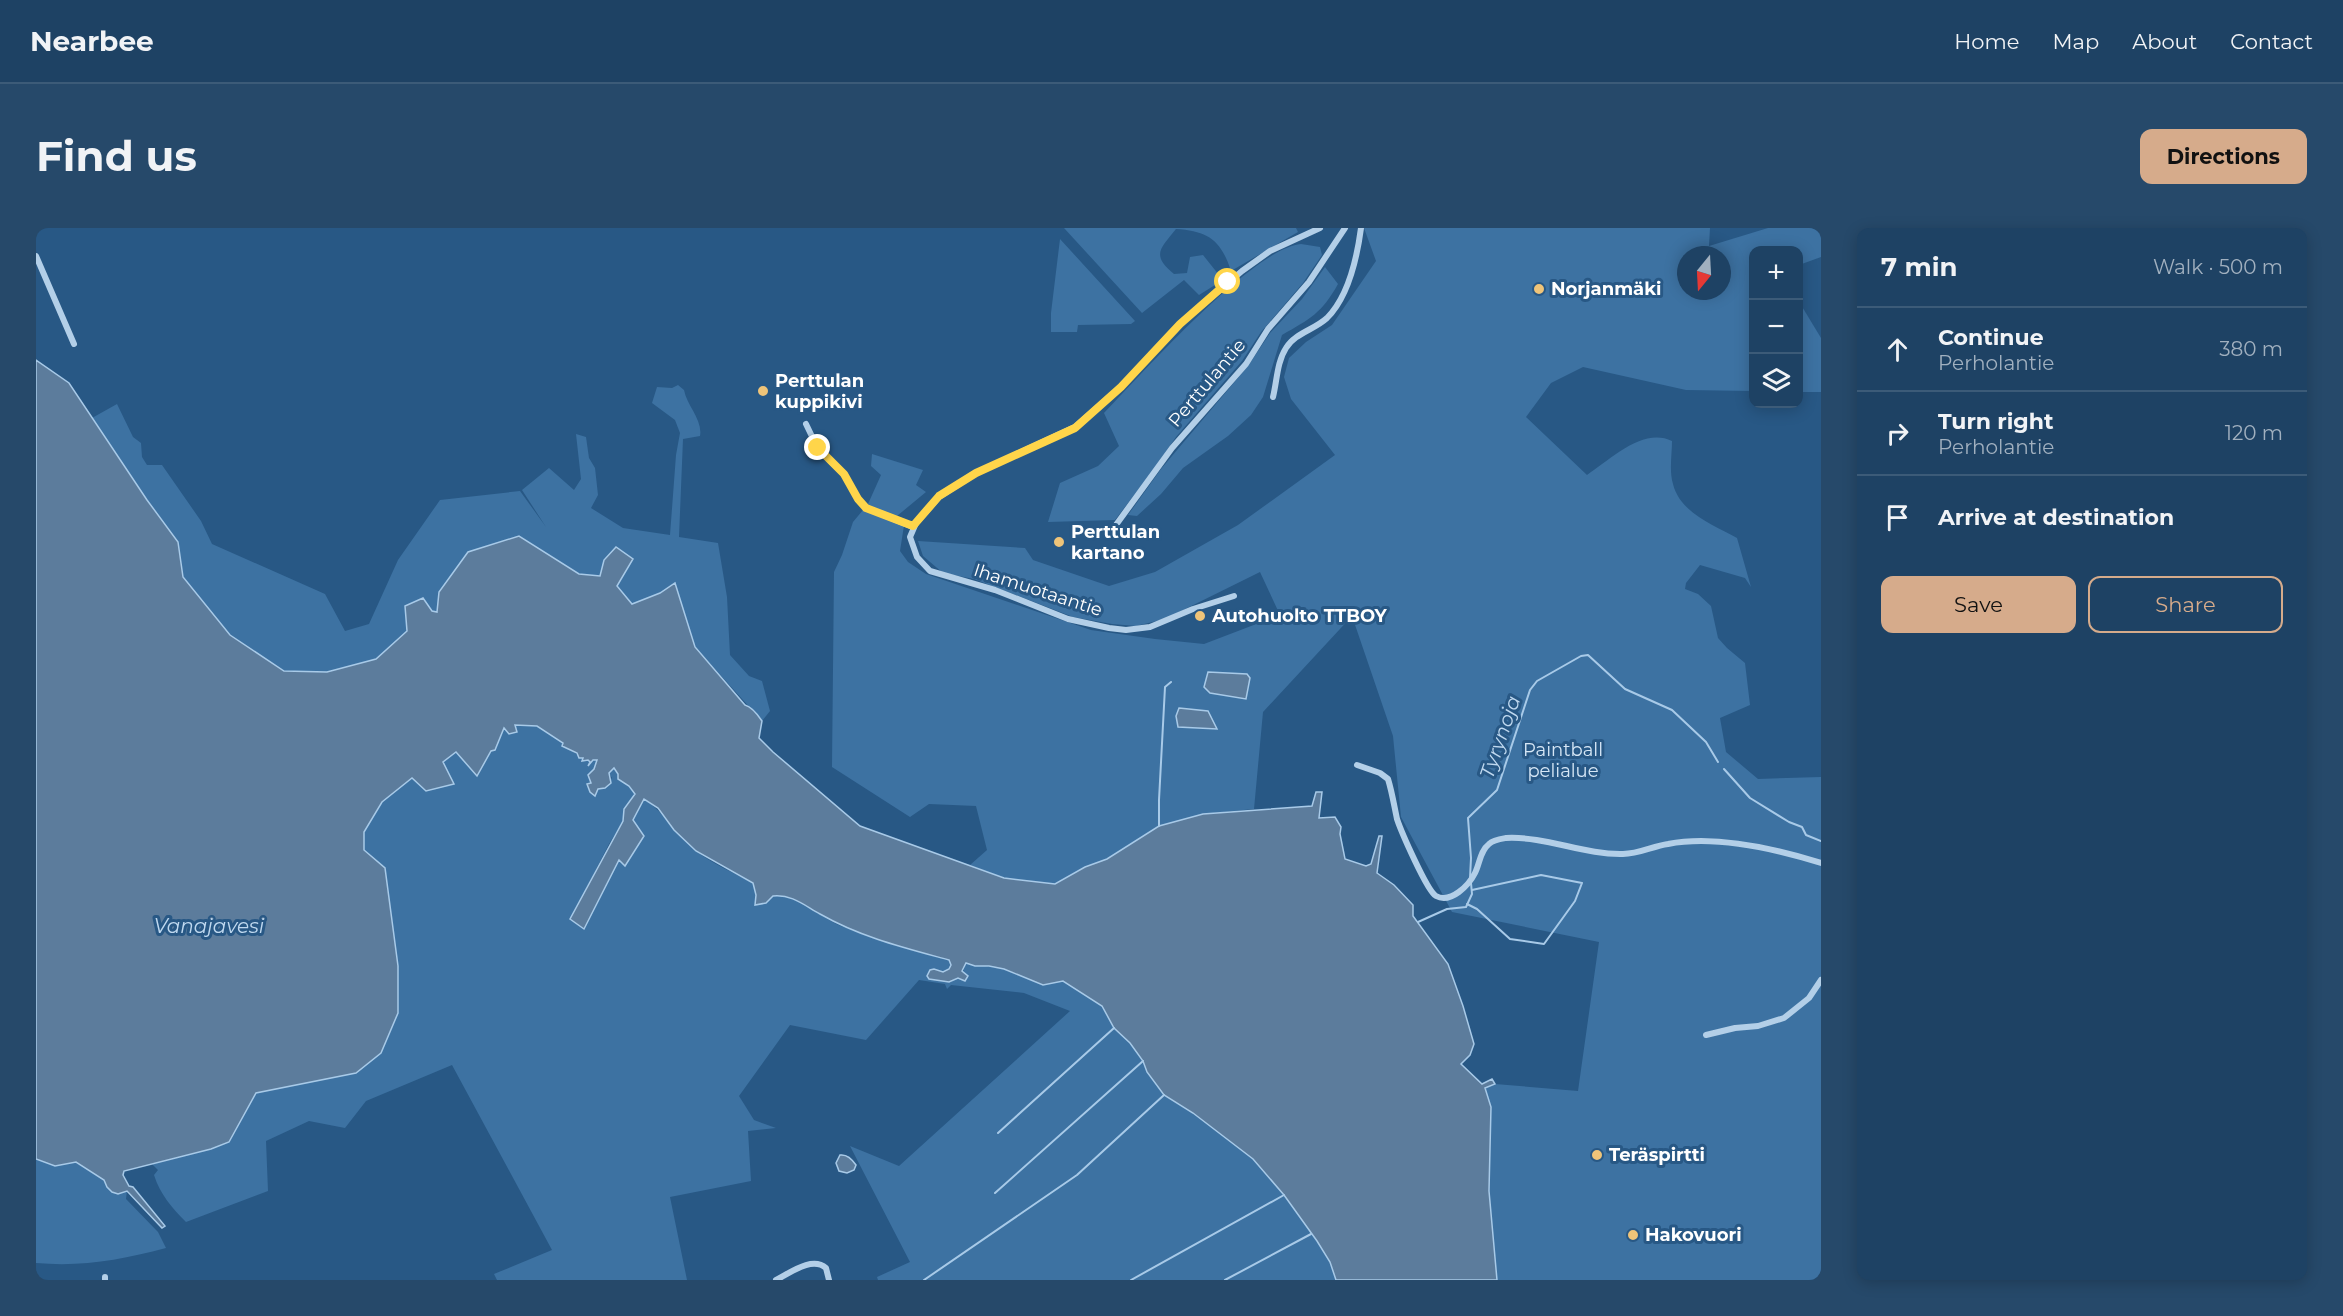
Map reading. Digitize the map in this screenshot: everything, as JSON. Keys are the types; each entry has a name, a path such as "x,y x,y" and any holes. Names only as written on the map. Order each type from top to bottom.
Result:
{"street":[{"path":"806,424 818,448 844,474 858,499 866,508 913,526 939,496 976,473 1075,428 1121,387 1180,324 1242,271 1270,251 1320,228"},
{"name":"Perttulantie","path":"1113,529 1172,448 1246,364 1268,329 1309,282 1345,228"},
{"path":"1273,397 1285,349 1294,339 1326,318 1339,302 1349,281 1360,229"},
{"path":"36,256 74,344"},
{"name":"Ihamuotaantie","path":"913,526 910,537 913,547 930,571 994,590 1068,618 1109,628 1126,630 1150,627 1193,609 1234,596"},
{"path":"1357,765 1380,773 1388,779 1398,820 1410,848 1429,888 1434,895 1440,897 1448,897 1461,890 1476,871 1484,850 1494,841 1503,838 1536,840 1589,851 1624,854 1669,843 1711,842 1786,852 1821,863"},
{"path":"1706,1035 1735,1028 1758,1026 1784,1018 1809,998 1821,980"},
{"path":"776,1280 809,1264 816,1263 826,1268 830,1280"}],"green space":[{"path":"1064,228 1296,228 1298,232 1231,271 1223,252 1212,239 1197,232 1176,229 1162,247 1160,257 1162,262 1174,274 1187,273 1190,257 1203,255 1219,275 1215,285 1199,295 1184,280 1142,313"},
{"name":"Paintball pelialue","path":"1364,228 1710,228 1709,246 1768,228 1821,228 1821,257 1803,264 1803,246 1749,246 1749,391 1686,390 1583,367 1551,383 1526,417 1587,475 1639,441 1661,438 1672,441 1671,474 1677,494 1683,503 1699,517 1737,538 1751,587 1745,578 1700,565 1686,583 1685,589 1698,594 1711,606 1718,638 1745,663 1750,705 1720,718 1726,752 1758,779 1821,777 1821,1280 1497,1280 1489,1191 1491,1107 1485,1088 1495,1084 1578,1091 1599,942 1452,912 1401,817 1393,736 1352,616 1263,712 1254,809 1203,814 1159,826 1107,859 1085,867 1055,884 1004,878 970,865 987,850 976,806 929,804 910,817 832,767 834,572 853,522 868,504 881,475 871,466 872,454 923,470 916,485 926,492 897,516 905,519 900,551 908,562 926,574 1091,630 1204,644 1280,615 1260,572 1165,619 1136,626 1112,624 1073,617 974,579 943,573 923,556 918,541 1025,548 1033,560 1109,586 1155,572 1238,525 1335,455 1291,399 1284,377 1289,358 1306,342 1332,325 1376,261"},
{"path":"1060,239 1135,321 1131,324 1078,325 1077,332 1051,332 1051,313"},
{"path":"1301,244 1320,247 1322,255 1303,283 1261,332 1242,361 1176,437 1115,520 1048,522 1060,483 1098,466 1119,446 1104,413 1227,289 1280,251"},
{"path":"1325,267 1338,284 1321,309 1282,335 1263,397 1251,415 1228,436 1183,468 1161,494 1137,516 1128,515 1161,469 1248,366 1270,333 1302,299"},
{"path":"1803,308 1821,338 1821,392 1803,392"},
{"path":"678,385 684,390 700,430 700,436 683,439 679,537 718,543 727,597 730,655 749,676 762,681 770,711 762,721 695,647 675,583 660,593 632,604 617,586 600,576 579,574 519,536 437,613 432,611 376,659 327,672 284,671 230,635 183,577 178,542 92,418 117,404 133,437 141,443 142,457 147,465 162,465 201,521 212,544 325,594 345,631 369,624 398,560 440,500 520,491 546,527 522,490 549,468 574,490 581,479 576,434 586,437 589,458 595,468 598,495 591,508 623,528 670,535 676,455 680,433 675,420 652,403 657,387 672,388"},
{"path":"537,726 564,743 563,746 590,762 597,759 591,783 587,784 594,795 612,778 609,773 614,768 618,779 629,786 635,794 624,809 623,821 570,920 584,928 619,859 624,866 633,820 644,799 696,851 753,883 756,895 755,905 766,903 773,896 792,898 841,926 894,945 949,960 951,966 949,969 943,972 939,970 929,979 963,972 966,963 1004,969 1043,985 1063,981 1102,1006 1114,1028 1130,1043 1164,1095 1193,1113 1253,1159 1284,1195 1317,1241 1330,1262 1336,1280 878,1280 877,1277 910,1262 850,1146 899,1166 1070,1011 1024,993 951,985 947,989 945,984 919,980 866,1040 790,1025 739,1096 754,1120 776,1128 748,1131 751,1181 670,1197 687,1280 497,1280 494,1274 552,1250 452,1065 366,1101 345,1128 309,1121 266,1141 268,1191 186,1222 163,1195 154,1175 158,1170 152,1164 229,1142 256,1093 355,1073 398,966 385,868 364,850 364,832 382,802 412,778 453,783 443,762 456,752 477,776 491,751 495,749 504,727"},
{"path":"36,1159 55,1166 75,1162 104,1180 107,1187 127,1191 126,1199 158,1232 166,1248 101,1262 36,1263"}],"water":[{"name":"Vanajavesi","path":"36,360 69,383 147,500 178,542 183,577 230,635 284,671 327,672 376,659 407,631 405,606 423,598 432,611 437,612 439,592 468,552 519,536 579,574 600,576 604,560 616,547 633,559 617,586 632,604 660,593 675,583 695,647 745,705 759,716 762,721 759,738 773,752 860,826 1004,878 1055,884 1085,867 1107,859 1159,826 1203,814 1312,806 1316,792 1322,792 1319,818 1335,817 1341,827 1340,834 1345,859 1366,866 1371,864 1379,836 1382,836 1377,873 1394,885 1413,905 1413,916 1448,964 1463,1006 1474,1044 1470,1055 1461,1064 1482,1084 1492,1079 1495,1084 1485,1088 1491,1107 1489,1191 1497,1280 1336,1280 1330,1262 1284,1195 1253,1159 1193,1113 1164,1095 1130,1043 1114,1028 1102,1006 1063,981 1043,985 1004,969 989,966 975,966 966,963 962,971 968,976 965,981 958,978 949,982 929,979 927,976 930,970 943,972 949,969 951,965 949,960 867,935 835,922 798,901 786,897 773,896 766,903 755,905 756,895 753,883 696,851 674,830 658,808 644,799 633,820 644,836 625,866 619,860 584,929 570,919 623,821 624,809 635,794 629,786 618,779 614,768 609,773 611,783 605,788 598,789 595,796 590,792 587,784 591,783 588,775 594,769 597,760 593,760 588,766 590,762 588,760 582,761 583,758 579,758 577,753 562,746 563,743 537,726 515,725 517,732 509,734 504,728 495,750 491,751 477,776 456,752 443,762 454,784 426,791 412,778 382,802 364,832 364,850 385,868 398,966 398,1013 381,1053 356,1073 256,1093 229,1142 211,1149 124,1171 123,1175 129,1186 133,1187 165,1226 162,1228 127,1191 118,1194 112,1192 104,1180 76,1162 55,1166 36,1159"},
{"path":"1208,672 1247,674 1250,678 1246,699 1210,693 1204,687"},
{"path":"1179,708 1208,711 1217,729 1178,727 1176,716"},
{"path":"840,1155 847,1156 853,1161 856,1165 854,1170 847,1173 839,1171 836,1163"}],"waterway":[{"name":"Tyrynoja","path":"1470,878 1468,818 1497,790 1530,690 1537,681 1581,656 1588,655 1625,689 1672,710 1706,742 1718,762"},
{"path":"1159,826 1165,687 1171,682"},
{"name":"Tyrynoja","path":"1724,769 1750,798 1789,822 1802,827 1806,835 1821,841"},
{"path":"1467,904 1477,909 1510,939 1544,944 1575,901 1582,883 1541,875 1472,890"},
{"name":"Tyrynoja","path":"1418,922 1447,909 1466,907 1472,894 1471,883"},
{"path":"998,1133 1114,1028"},
{"path":"995,1193 1143,1061"},
{"path":"924,1280 1077,1175 1164,1095"},
{"path":"1131,1280 1284,1195"},
{"path":"1225,1280 1311,1234"}],"place":[{"name":"Norjanmäki","path":"1539,289"},
{"name":"Perttulan kuppikivi","path":"763,391"},
{"name":"Perttulan kartano","path":"1059,542"},
{"name":"Autohuolto TTBOY","path":"1200,616"},
{"name":"Teräspirtti","path":"1597,1155"},
{"name":"Hakovuori","path":"1633,1235"}],"route":[{"path":"818,448 844,474 858,499 866,508 892,520 913,526 939,496 976,473 1075,428 1121,387 1180,324 1228,282"}]}
